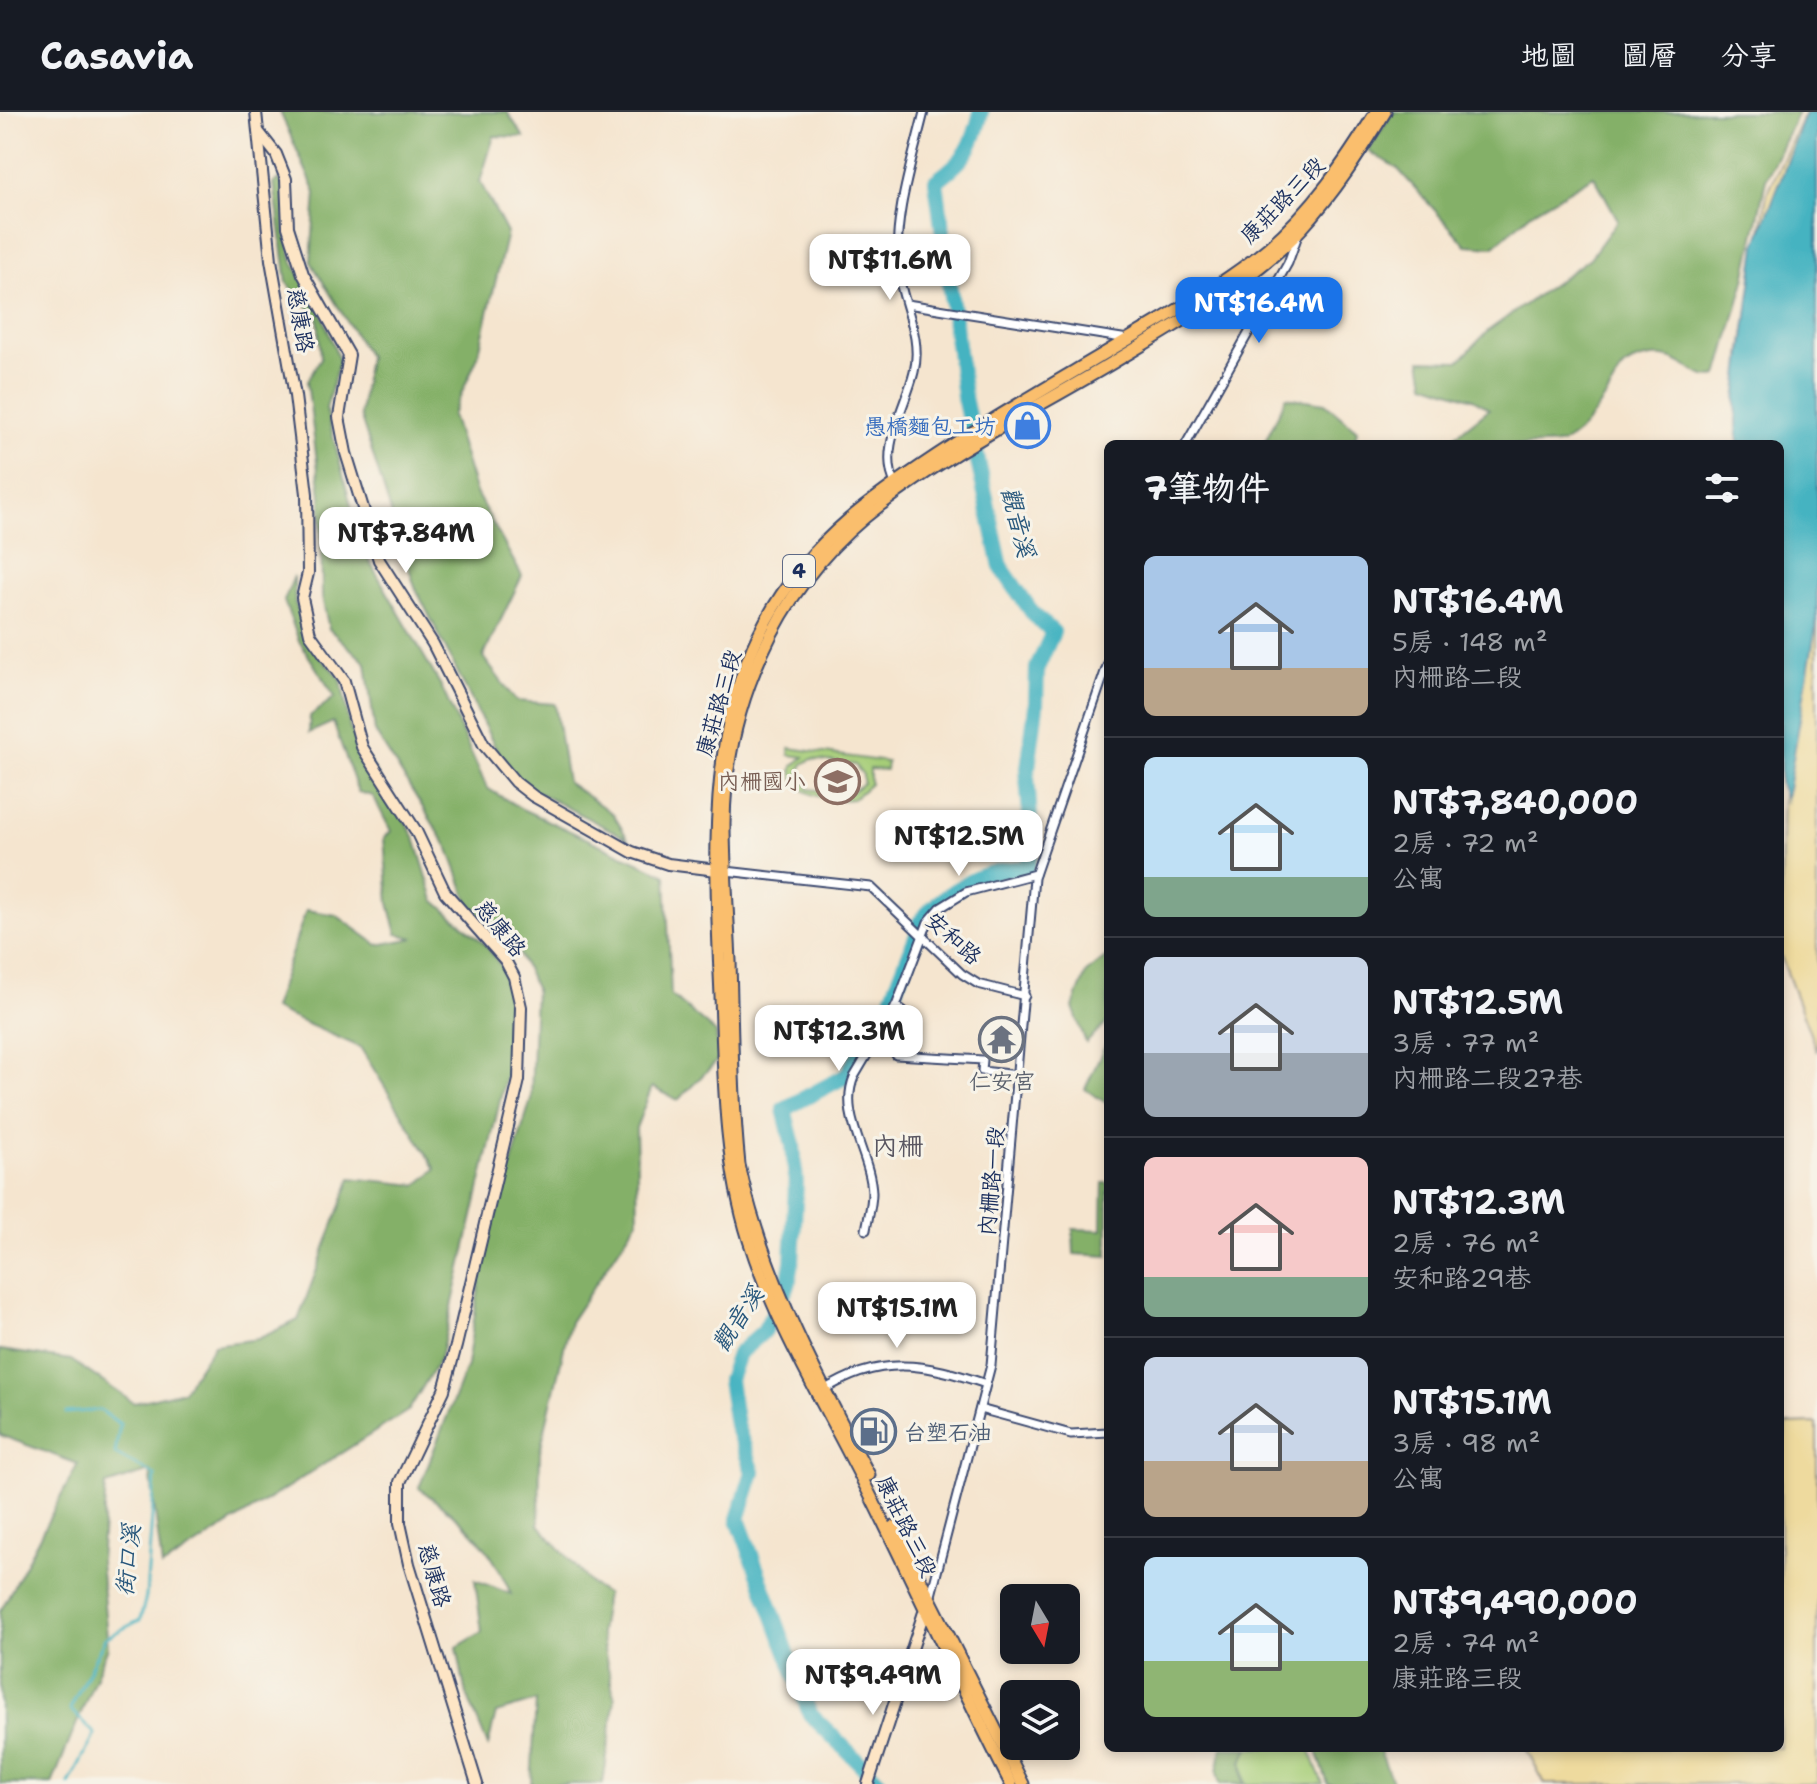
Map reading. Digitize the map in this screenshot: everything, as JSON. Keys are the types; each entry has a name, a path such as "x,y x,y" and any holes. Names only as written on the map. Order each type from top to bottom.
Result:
{"main road":[{"name":"康莊路三段","path":"927,1605 771,1290 739,1165 721,870 715,823 721,761 731,711 756,641 789,582 843,525 896,485 1188,304 1268,248 1331,182 1376,112"},
{"name":"康莊路三段","path":"721,870 727,792 740,717 779,615 816,566 864,518 899,493 1171,326 1248,274 1299,231 1345,178 1385,112"},
{"name":"4","path":"927,1605 957,1676 1011,1784"},
{"name":"4","path":"927,1605 1023,1784"}],"street":[{"name":"慈康路","path":"256,112 271,260 295,396 307,494 308,562 302,598 310,634 344,681 362,747 416,831 445,892 505,960 514,977 521,1007 519,1080 456,1346 444,1390 400,1482 400,1523 409,1564 477,1784"},
{"path":"896,485 889,461 916,369 915,338 898,271 899,227 924,112"},
{"path":"258,130 276,154 286,179 288,227 303,274 349,355 339,417 379,560 433,644 484,745 515,782 533,796 632,852 668,864 721,870"},
{"path":"1188,440 1288,263 1299,231"},
{"path":"907,304 1128,339"},
{"name":"內柵路一段","path":"927,1605 986,1384 997,1309 1035,874 1104,675"},
{"name":"安和路","path":"721,870 871,887 978,984 1025,996"},
{"path":"866,1230 872,1191 853,1119 849,1088 896,1006 928,922 940,908 966,892 1035,874"},
{"path":"896,1006 909,1016 896,1055 983,1060 982,1071 1018,1075"},
{"path":"820,1393 851,1375 892,1366 937,1367 986,1384"},
{"path":"980,1409 1071,1434 1104,1432"},
{"name":"康莊路三段","path":"868,1782 927,1605"},
{"path":"903,1679 922,1664 935,1663 947,1667 957,1676"}],"green space":[{"path":"280,112 507,112 524,137 494,136 480,182 507,233 478,356 452,415 476,493 522,576 483,657 516,701 555,704 567,782 613,814 628,839 529,788 502,761 415,587 360,415 368,356 311,262 316,193"},
{"path":"1393,112 1798,112 1766,179 1745,280 1718,376 1708,377 1663,357 1633,362 1616,378 1586,424 1567,440 1450,440 1489,409 1473,399 1425,383 1421,360 1459,361 1489,330 1590,258 1618,220 1594,176 1531,213 1493,247 1466,245 1397,168 1368,151"},
{"path":"280,179 284,192 285,232 293,262 322,313 339,361 326,409 362,548 441,686 487,788 522,809 666,875 671,995 716,1033 719,1059 678,1100 652,1087 636,1128 638,1220 570,1322 540,1451 539,1525 592,1585 606,1594 600,1632 615,1699 603,1784 531,1784 536,1701 496,1713 488,1746 465,1690 457,1647 482,1632 475,1580 511,1594 493,1560 474,1534 419,1488 467,1365 484,1255 531,1099 535,988 514,943 470,906 449,849 375,732 366,663 329,629 322,597 321,495 307,381 321,358 318,318 287,283 274,183"},
{"path":"1286,397 1325,403 1357,430 1355,440 1266,440"},
{"path":"294,576 295,603 319,656 341,679 350,729 415,838 434,900 485,944 506,973 511,1053 440,1358 409,1410 162,1567 150,1471 106,1485 100,1561 108,1647 52,1784 0,1784 0,1612 78,1464 0,1435 0,1350 71,1360 134,1403 183,1391 214,1345 258,1339 298,1320 351,1178 417,1185 436,1169 360,1047 273,1009 306,910 336,915 378,945 414,938 397,934 389,903 384,838 391,831 373,796 358,792 333,722 309,733 310,716 335,697 299,641 284,601"},
{"path":"790,748 887,762 886,770 870,769 870,784 853,799 834,799 813,794 797,784 793,766 804,757 789,755","holes":["812,759 855,765 863,775 863,783 849,794 809,789 799,773 803,764"]},
{"path":"1104,959 1104,1026 1086,1043 1073,1007 1086,973"},
{"path":"1104,1049 1104,1101 1085,1089"},
{"path":"1104,1183 1104,1256 1074,1254 1073,1229 1102,1230"},
{"path":"1221,1752 1247,1752 1242,1761 1243,1784 1220,1784 1217,1772"},
{"path":"1241,1752 1311,1752 1323,1784 1245,1784"},
{"path":"1317,1752 1381,1752 1393,1784 1328,1784"}],"sand":[{"path":"1805,112 1817,112 1817,1052 1784,965 1784,440 1740,440 1741,355 1767,194"},
{"path":"1817,1423 1817,1784 1545,1784 1528,1752 1784,1752 1786,1424"}],"water":[{"path":"1806,112 1817,112 1817,620 1786,800 1784,440 1738,440 1736,400 1756,245"}],"waterway":[{"name":"觀音溪","path":"920,922 941,900 967,883 996,872 1027,868 1032,845 1027,776 1036,706 1037,668 1053,632 1034,615 1001,567 964,397 936,181 967,152 981,112"},
{"name":"觀音溪","path":"881,1784 810,1714 738,1519 753,1472 736,1425 729,1380 738,1354 764,1331 788,1285 796,1183 793,1145 784,1109 846,1076 889,1006 916,937"},
{"name":"街口溪","path":"66,1413 100,1410 120,1424 115,1454 155,1475 146,1597 140,1620 105,1638 70,1709 95,1734 69,1784"}],"place":[{"name":"愚橋麵包工坊","path":"1027,426"},
{"name":"內柵國小","path":"837,781"},
{"name":"仁安宮","path":"1002,1040"},
{"name":"台塑石油","path":"873,1432"}],"district":[{"name":"內柵","path":"898,1146"}]}
